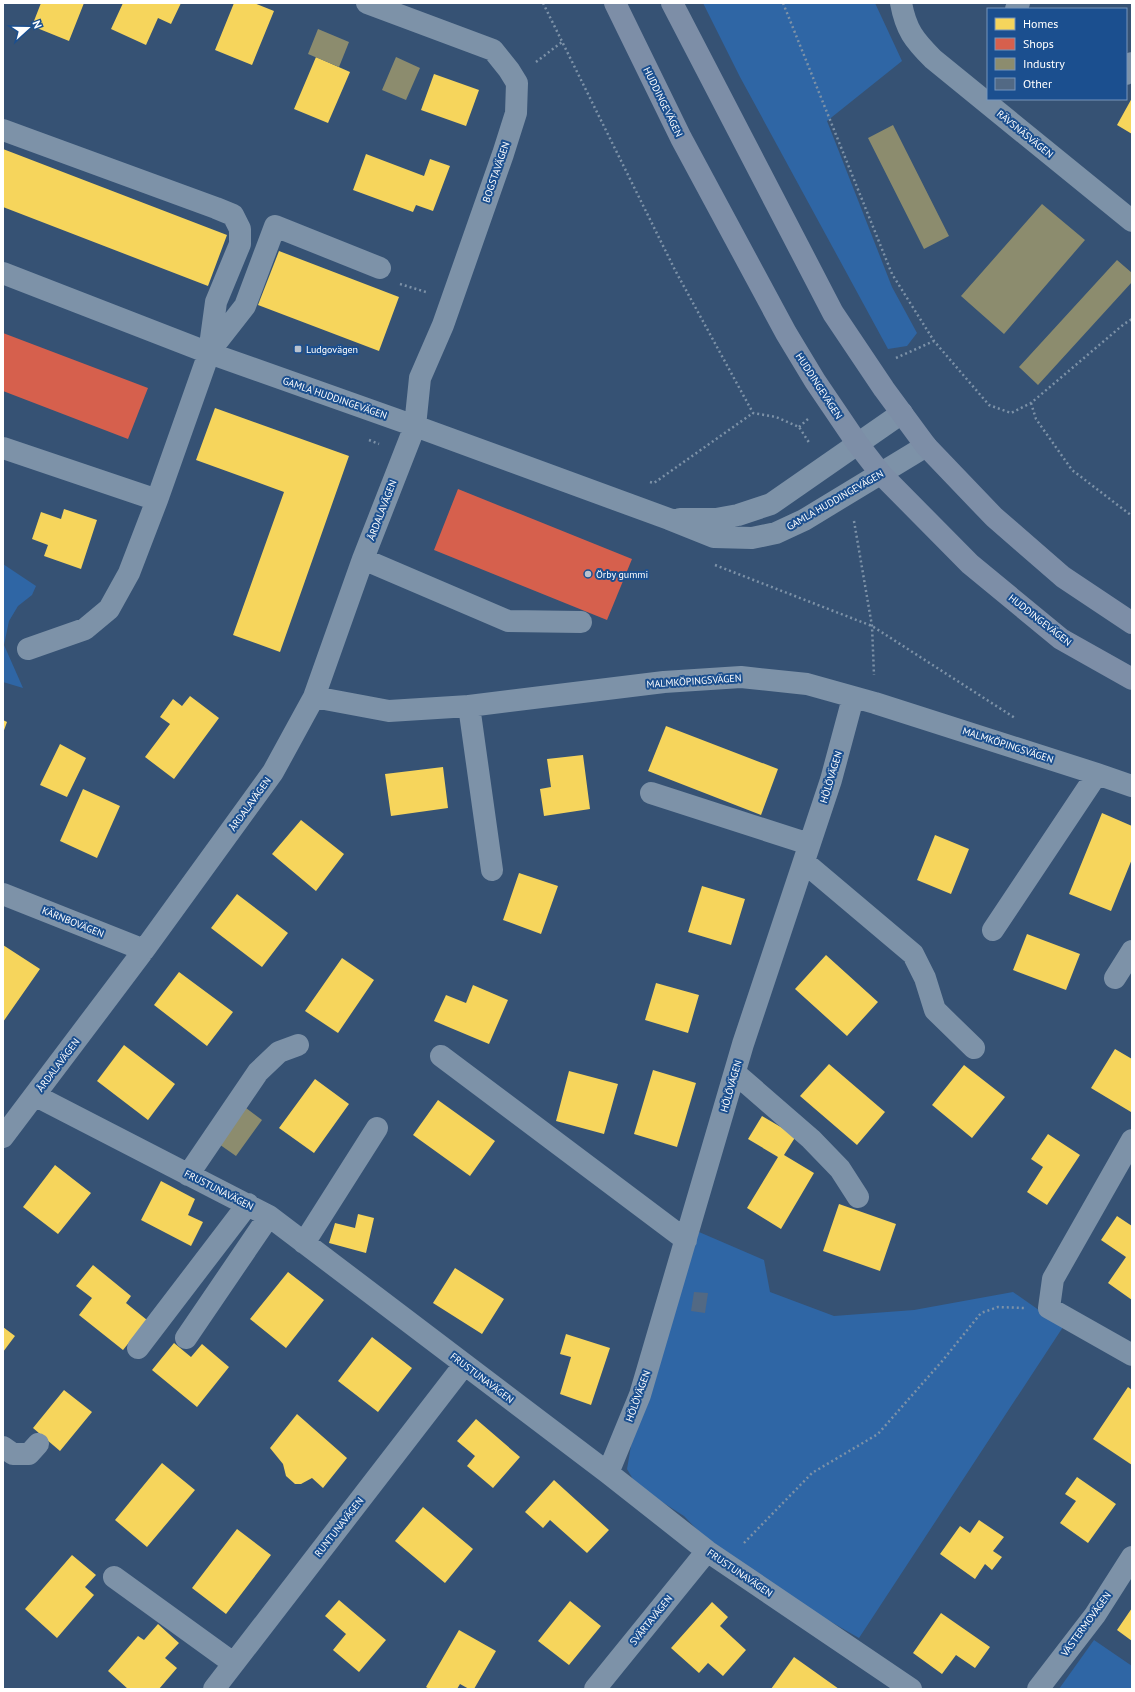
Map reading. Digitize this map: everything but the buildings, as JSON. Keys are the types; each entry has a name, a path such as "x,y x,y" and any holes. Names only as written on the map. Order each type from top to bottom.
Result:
{"main road":[{"name":"HUDDINGEVÄGEN","path":"615,3 681,138 786,333 815,381 857,443 881,474 970,564 1061,639 1132,679"},
{"path":"672,3 833,313 926,446 994,516 1063,577 1132,623"}],"street":[{"path":"367,3 493,50 510,70 517,83"},
{"name":"RÄVSNÄSVÄGEN","path":"900,3 904,18 914,40 933,59 1132,221"},
{"path":"1127,72 1132,63"},
{"name":"BOGSTAVÄGEN","path":"416,426 420,378 452,300 503,154 516,113 517,83"},
{"path":"3,130 201,202 232,215 240,229 240,244 216,302 209,353 157,500 129,573 109,609 85,629 28,649"},
{"path":"209,353 245,306 275,226 380,268"},
{"name":"GAMLA HUDDINGEVÄGEN","path":"3,273 209,353 416,426 714,537 752,538 776,533 804,520 926,446"},
{"name":"GAMLA HUDDINGEVÄGEN","path":"669,519 716,519 738,515 771,504 902,413"},
{"name":"ÅRDALAVÄGEN","path":"3,1137 36,1096 144,950 273,772 314,697 363,559 416,426"},
{"path":"3,448 157,500"},
{"path":"363,559 508,620 581,622"},
{"name":"MALMKÖPINGSVÄGEN","path":"314,697 389,710 469,706 664,682 741,677 807,684 875,703 1132,786"},
{"name":"HÖLÖVÄGEN","path":"608,1473 640,1395 735,1073 831,780 853,698"},
{"path":"469,706 492,870"},
{"path":"993,930 1097,774"},
{"path":"650,793 807,853 912,954 925,978 935,1010 974,1048"},
{"name":"KÄRNBOVÄGEN","path":"3,894 144,950"},
{"path":"1115,978 1132,951"},
{"path":"188,1175 258,1072 279,1052 298,1045"},
{"path":"441,1056 686,1240"},
{"path":"735,1073 811,1139 840,1169 858,1197"},
{"name":"FRUSTUNAVÄGEN","path":"36,1096 269,1216 608,1473 707,1551 911,1689"},
{"path":"304,1242 377,1128"},
{"path":"1132,1140 1053,1279 1049,1308 1132,1355"},
{"path":"138,1348 248,1204"},
{"path":"186,1338 269,1216"},
{"name":"RUNTUNAVÄGEN","path":"214,1689 464,1365"},
{"path":"3,1447 13,1454 29,1454 38,1444"},
{"name":"SVÄRTAVÄGEN","path":"595,1689 707,1551"},
{"name":"VÄSTERMOVÄGEN","path":"1038,1689 1095,1614 1132,1557"},
{"path":"114,1577 234,1664"}],"path":[{"path":"544,3 675,270 753,413"},
{"path":"783,3 892,274 934,342 989,405 1011,413 1031,403 1124,324 1132,319"},
{"path":"517,83 528,68 562,42"},
{"path":"380,268 391,282 452,300"},
{"path":"1031,403 1036,419 1072,470 1132,516"},
{"path":"647,481 654,483 753,413 776,417 800,427 824,468"},
{"path":"842,497 854,522 872,626 875,703"},
{"path":"872,626 1019,721"},
{"path":"707,1551 742,1545 812,1473 878,1434 943,1360 981,1313 998,1307 1049,1308"}],"shaded area":[{"path":"703,3 875,3 902,61 827,121 892,287 917,333 907,346 888,349 740,77"},
{"path":"3,564 36,586 32,595 18,606 9,621 4,645 23,688 3,682"},
{"path":"699,1232 764,1260 770,1292 834,1316 914,1310 1013,1292 1063,1327 859,1638 730,1564 684,1516 637,1486 627,1469 633,1434"},
{"path":"1094,1640 1132,1666 1132,1689 1059,1689"}],"place":[{"name":"Ludgovägen","path":"298,349"},
{"name":"Örby gummi","path":"588,574"}]}
